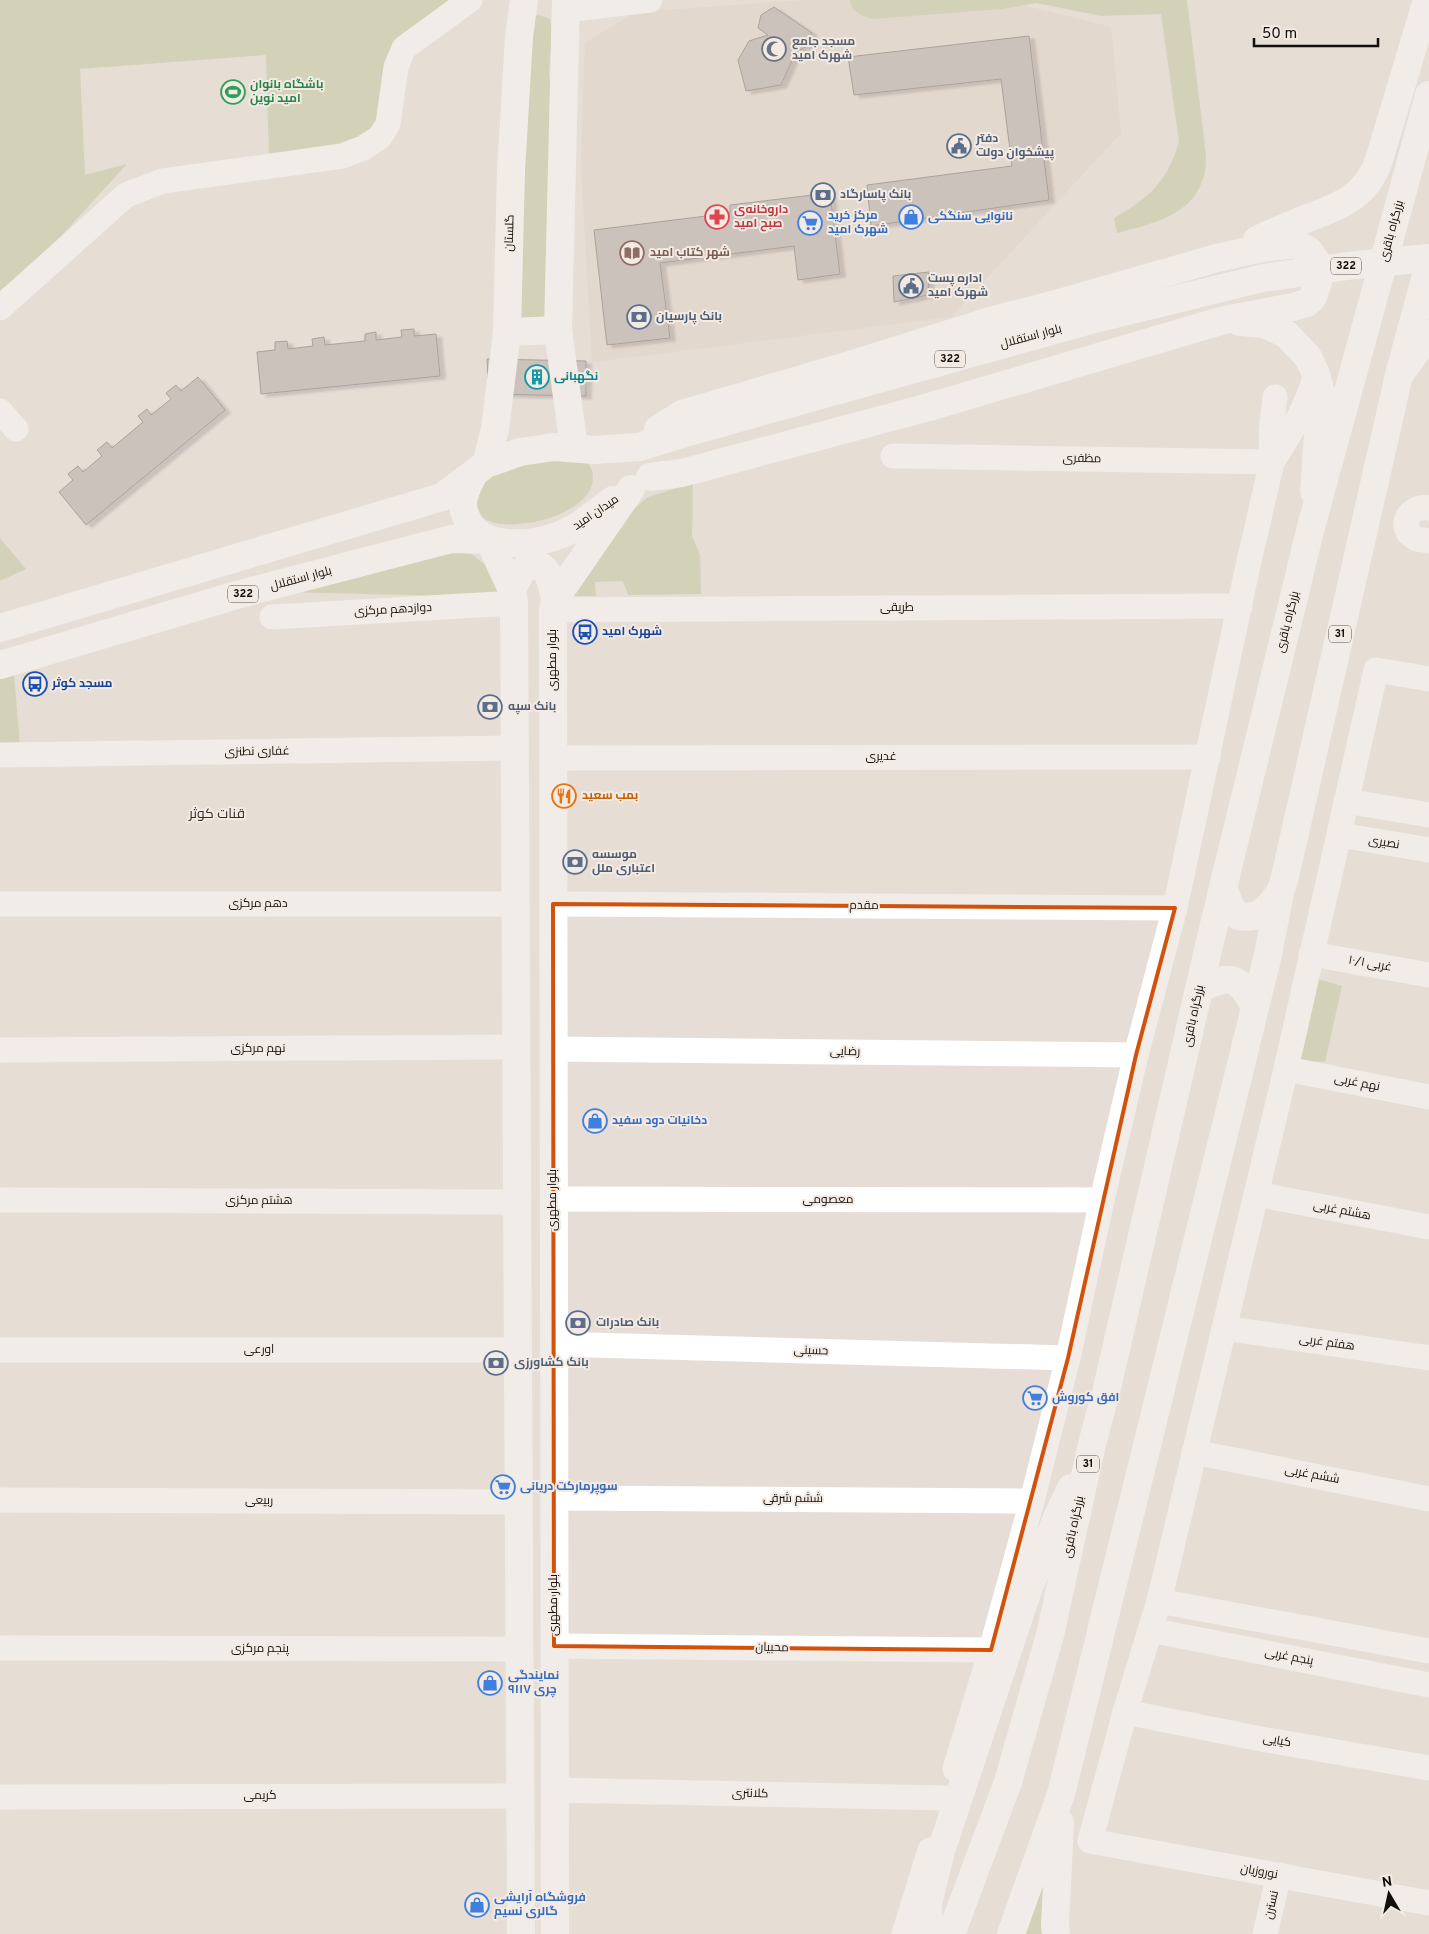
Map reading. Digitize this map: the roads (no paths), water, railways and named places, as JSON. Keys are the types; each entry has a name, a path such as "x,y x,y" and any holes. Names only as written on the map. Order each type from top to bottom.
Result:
{"main road":[{"path":"1217,258 1298,222 1324,213 1346,202 1362,191 1371,178 1379,160 1427,0"},
{"path":"524,4 566,5 558,330 574,448"},
{"name":"گلستان","path":"479,469 495,429 507,332 512,161 519,37 524,4"},
{"name":"بزرگراه باقری","path":"951,1934 1008,1782 1050,1635 1092,1444 1112,1369 1200,988 1311,527 1429,95"},
{"path":"0,628 442,497 479,469 520,452 554,447 594,450 639,447 656,430 682,414 846,366 992,320 1063,302 1217,258 1261,248 1296,244 1308,250 1317,262 1320,275 1317,290 1307,303 1224,320 929,407 640,483 554,605"},
{"name":"بلوار استقلال","path":"639,447 1087,321 1263,286 1355,265 1429,258"},
{"name":"31","path":"1011,1934 1061,1794 1254,1005 1268,955 1280,892 1399,375 1429,264"},
{"name":"بلوار استقلال","path":"640,483 674,464 708,452 1088,341 1263,286 1429,274"},
{"path":"1224,320 1264,324 1286,334 1308,357 1316,374 1321,393 1311,527"},
{"path":"507,332 558,330"},
{"path":"1399,375 1429,334"},
{"path":"479,469 464,494 464,512 475,532 489,540 513,596 521,1934"},
{"name":"میدان امید","path":"489,540 528,543 565,533 586,521 640,483"},
{"path":"371,560 394,546 396,534 392,520 376,517"},
{"name":"بلوار استقلال","path":"0,665 240,594 451,539 489,540"},
{"name":"بلوار مطهری","path":"513,596 521,572 530,564 538,564 546,570 554,605 554,1934"},
{"path":"1224,887 1230,906 1238,916 1250,918 1266,910 1280,892"},
{"path":"1200,988 1220,980 1232,980 1245,988 1254,1005"},
{"path":"928,1934 928,1904 941,1851 1028,1590 1057,1518 1092,1444"},
{"path":"1056,1934 1061,1794"}],"street":[{"path":"0,308 126,195 163,181 342,156 363,148 380,137 388,124 396,67 404,48 470,0"},
{"path":"566,5 650,0"},
{"path":"1272,462 1298,421 1312,390 1316,374"},
{"path":"904,1934 991,1650 1032,1501 1068,1358 1136,1055 1175,908 1272,462 1271,432 1275,397"},
{"name":"مظفری","path":"893,456 1272,462"},
{"path":"1423,540 1408,531 1405,526 1406,519 1414,511 1426,507"},
{"name":"دوازدهم مرکزی","path":"272,617 513,596"},
{"name":"طریقی","path":"554,605 1240,606"},
{"path":"1126,1712 1159,1601 1286,1069 1376,670 1429,680"},
{"name":"غفاری نطنزی","path":"0,755 515,748"},
{"name":"غدیری","path":"553,758 1208,757"},
{"path":"1346,801 1429,815"},
{"name":"نصیری","path":"1340,835 1429,850"},
{"name":"دهم مرکزی","path":"0,904 516,904"},
{"name":"مقدم","path":"553,904 1175,908"},
{"name":"۱۰/۱ غربی","path":"1311,954 1429,975"},
{"name":"نهم مرکزی","path":"0,1050 516,1047"},
{"name":"رضایی","path":"553,1049 1136,1055"},
{"name":"نهم غربی","path":"1286,1069 1429,1097"},
{"name":"هشتم غربی","path":"1256,1194 1429,1227"},
{"name":"معصومی","path":"554,1199 1102,1200"},
{"name":"هشتم مرکزی","path":"0,1200 517,1202"},
{"name":"هفتم غربی","path":"1224,1328 1429,1358"},
{"name":"حسینی","path":"554,1344 1068,1358"},
{"name":"اورعی","path":"0,1350 518,1350"},
{"name":"ششم غربی","path":"1194,1452 1429,1499"},
{"name":"ششم شرقی","path":"554,1498 1032,1501"},
{"name":"ربیعی","path":"0,1500 519,1502"},
{"path":"1159,1601 1429,1651"},
{"name":"پنجم غربی","path":"1150,1630 1429,1684"},
{"path":"1390,1677 1396,1645"},
{"name":"محبیان","path":"554,1646 991,1650"},
{"name":"پنجم مرکزی","path":"0,1648 520,1650"},
{"name":"کیایی","path":"1126,1712 1429,1768"},
{"name":"نوروزیان","path":"1126,1712 1090,1840 1429,1903"},
{"name":"کلانتری","path":"554,1790 946,1798"},
{"name":"کریمی","path":"0,1796 520,1796"},
{"name":"نسترن","path":"1265,1934 1278,1875"},
{"path":"912,1903 914,1934"}],"place":[{"name":"مسجد جامع شهرک امید","path":"774,49"},
{"name":"باشگاه بانوان امید نوین","path":"233,92"},
{"name":"دفتر پیشخوان دولت","path":"959,146"},
{"name":"بانک پاسارگاد","path":"823,195"},
{"name":"داروخانه‌ی صبح امید","path":"717,217"},
{"name":"نانوایی سنگکی","path":"911,217"},
{"name":"مرکز خرید شهرک امید","path":"810,223"},
{"name":"شهر کتاب امید","path":"632,253"},
{"name":"اداره پست شهرک امید","path":"911,286"},
{"name":"بانک پارسیان","path":"639,317"},
{"name":"نگهبانی","path":"537,377"},
{"name":"شهرک امید","path":"585,632"},
{"name":"مسجد کوثر","path":"35,684"},
{"name":"بانک سپه","path":"490,707"},
{"name":"بمب سعید","path":"564,796"},
{"name":"موسسه اعتباری ملل","path":"575,862"},
{"name":"دخانیات دود سفید","path":"595,1121"},
{"name":"بانک صادرات","path":"578,1323"},
{"name":"بانک کشاورزی","path":"496,1363"},
{"name":"افق کوروش","path":"1035,1398"},
{"name":"سوپرمارکت دریانی","path":"503,1487"},
{"name":"نمایندگی ۹۱۱۷ چری","path":"490,1683"},
{"name":"فروشگاه آرایشی گالری نسیم","path":"477,1905"}],"district":[{"name":"قنات کوثر","path":"217,814"}]}
